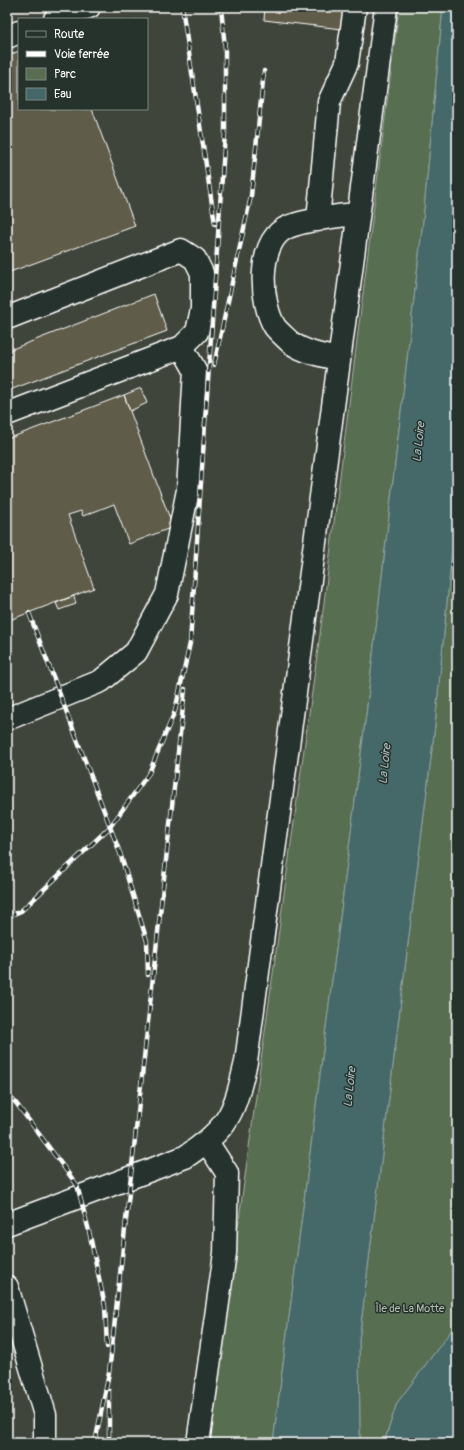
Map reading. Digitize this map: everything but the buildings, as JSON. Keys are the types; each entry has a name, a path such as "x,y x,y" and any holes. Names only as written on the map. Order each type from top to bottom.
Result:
{"lane":[{"path":"61,14 89,7"},
{"path":"318,220 329,102 347,63 355,7"},
{"path":"7,1224 185,1157 207,1142 226,1123 238,1096 246,1062 386,7"},
{"path":"339,359 311,352 291,343 276,328 267,309 264,288 265,262 268,248 274,238 284,229 318,220 358,214"},
{"path":"7,318 181,250 195,259 202,273 202,309 197,332 182,347 7,414"},
{"path":"7,719 101,681 136,652 167,594 188,490 194,370 182,347"},
{"path":"198,1443 225,1253 227,1173 207,1142"},
{"path":"7,1287 45,1415 45,1443"}],"shaded area":[{"path":"7,7 399,7 320,634 208,1443 7,1443"}],"green space":[{"path":"399,7 443,7 423,221 367,707 273,1443 208,1443 320,634"},
{"name":"Île de La Motte","path":"457,499 457,1323 397,1403 384,1443 360,1443 359,1340 435,725"}],"water":[{"name":"La Loire","path":"443,7 457,7 457,499 435,725 359,1340 360,1443 273,1443 367,707 423,221"},
{"path":"457,1323 457,1443 384,1443 397,1403"}],"railway":[{"path":"182,7 215,224"},
{"path":"7,917 21,911 110,827 149,773 175,711 190,643 225,133 225,48 221,7"},
{"path":"214,365 251,196 264,71"},
{"path":"29,613 120,853 147,941 148,975"},
{"path":"95,1443 109,1373 185,689"},
{"path":"7,1094 16,1103 77,1185 89,1231 105,1306 107,1347"},
{"path":"109,1391 109,1443"}]}
